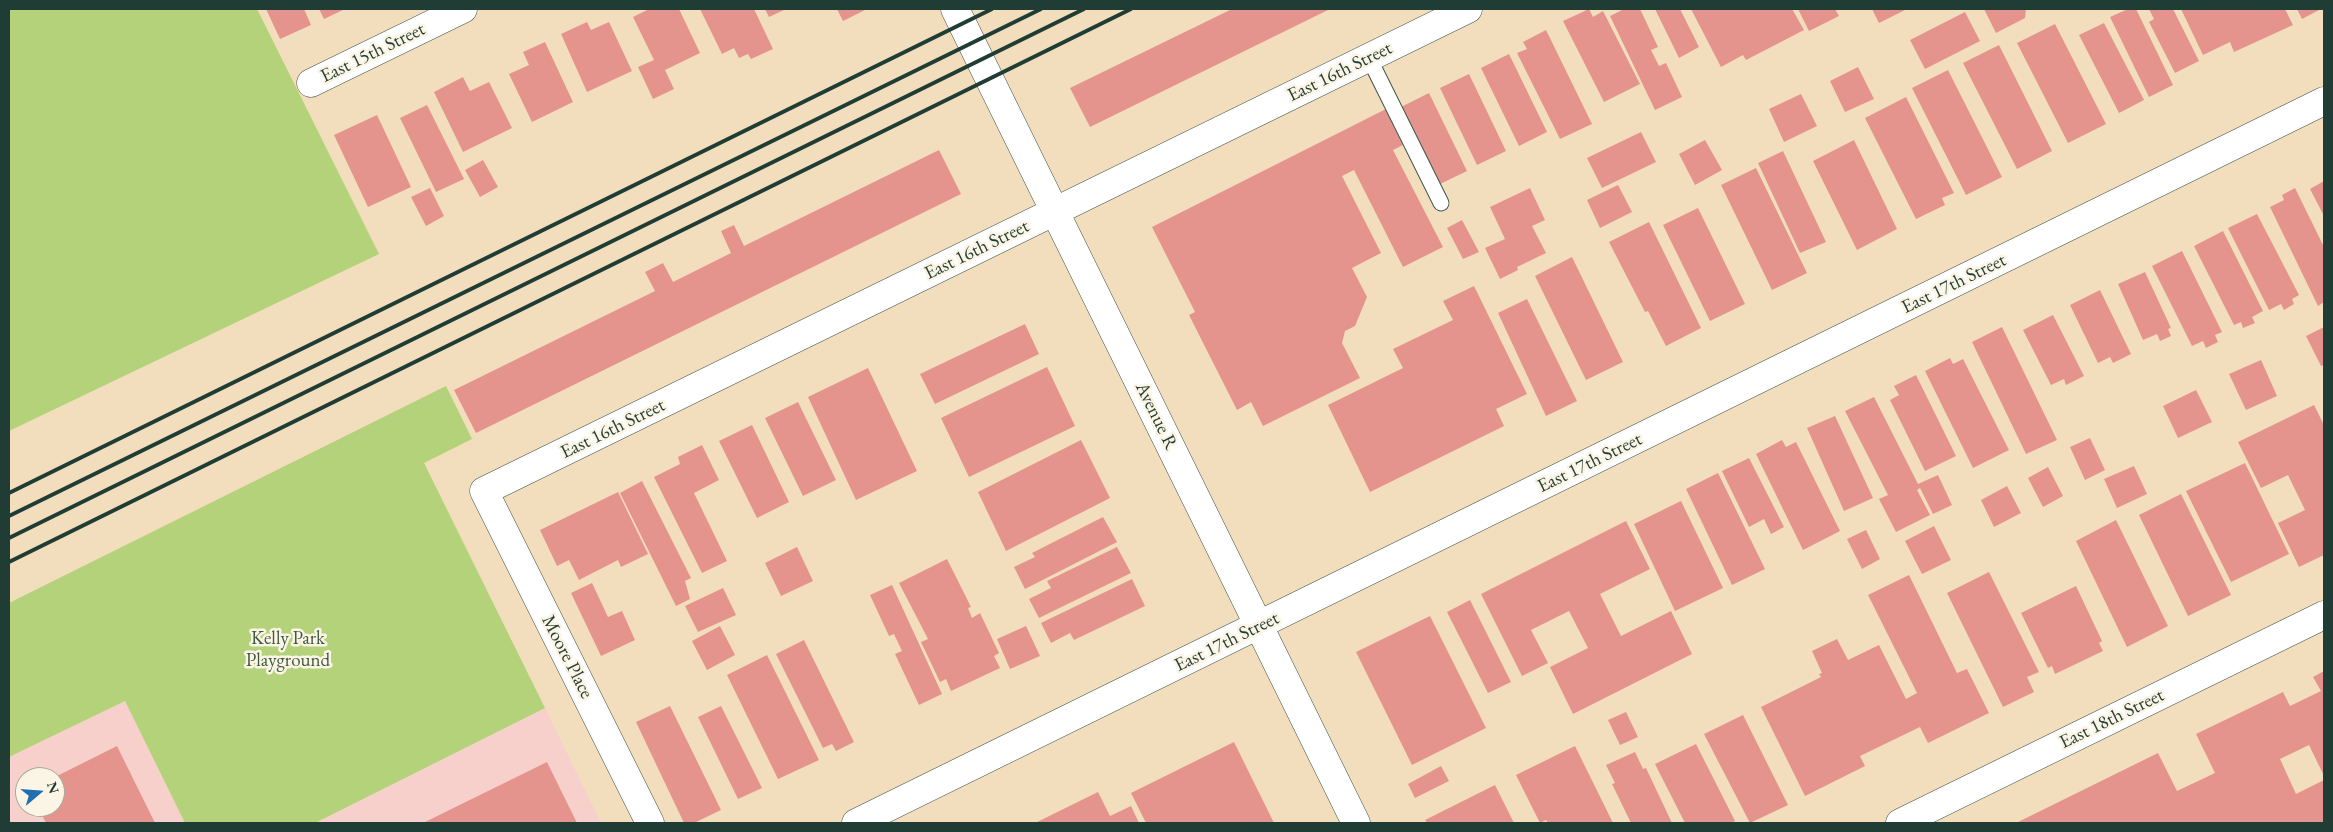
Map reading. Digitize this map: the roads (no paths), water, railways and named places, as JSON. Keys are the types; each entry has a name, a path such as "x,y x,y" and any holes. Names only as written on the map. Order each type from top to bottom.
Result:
{"street":[{"name":"East 15th Street","path":"311,84 463,9"},
{"name":"Avenue R","path":"955,9 1356,823"},
{"name":"East 16th Street","path":"484,491 1468,9"},
{"name":"East 17th Street","path":"856,823 2324,101"},
{"name":"Moore Place","path":"484,491 650,823"},
{"name":"East 18th Street","path":"1900,823 2324,615"}],"lane":[{"path":"1369,58 1441,203"}],"railway":[{"path":"9,493 992,9"},
{"path":"9,516 1041,9"},
{"path":"9,538 1084,9"},
{"path":"9,562 1131,9"}],"park label":[{"name":"Kelly Park Playground","path":"288,650"}]}
